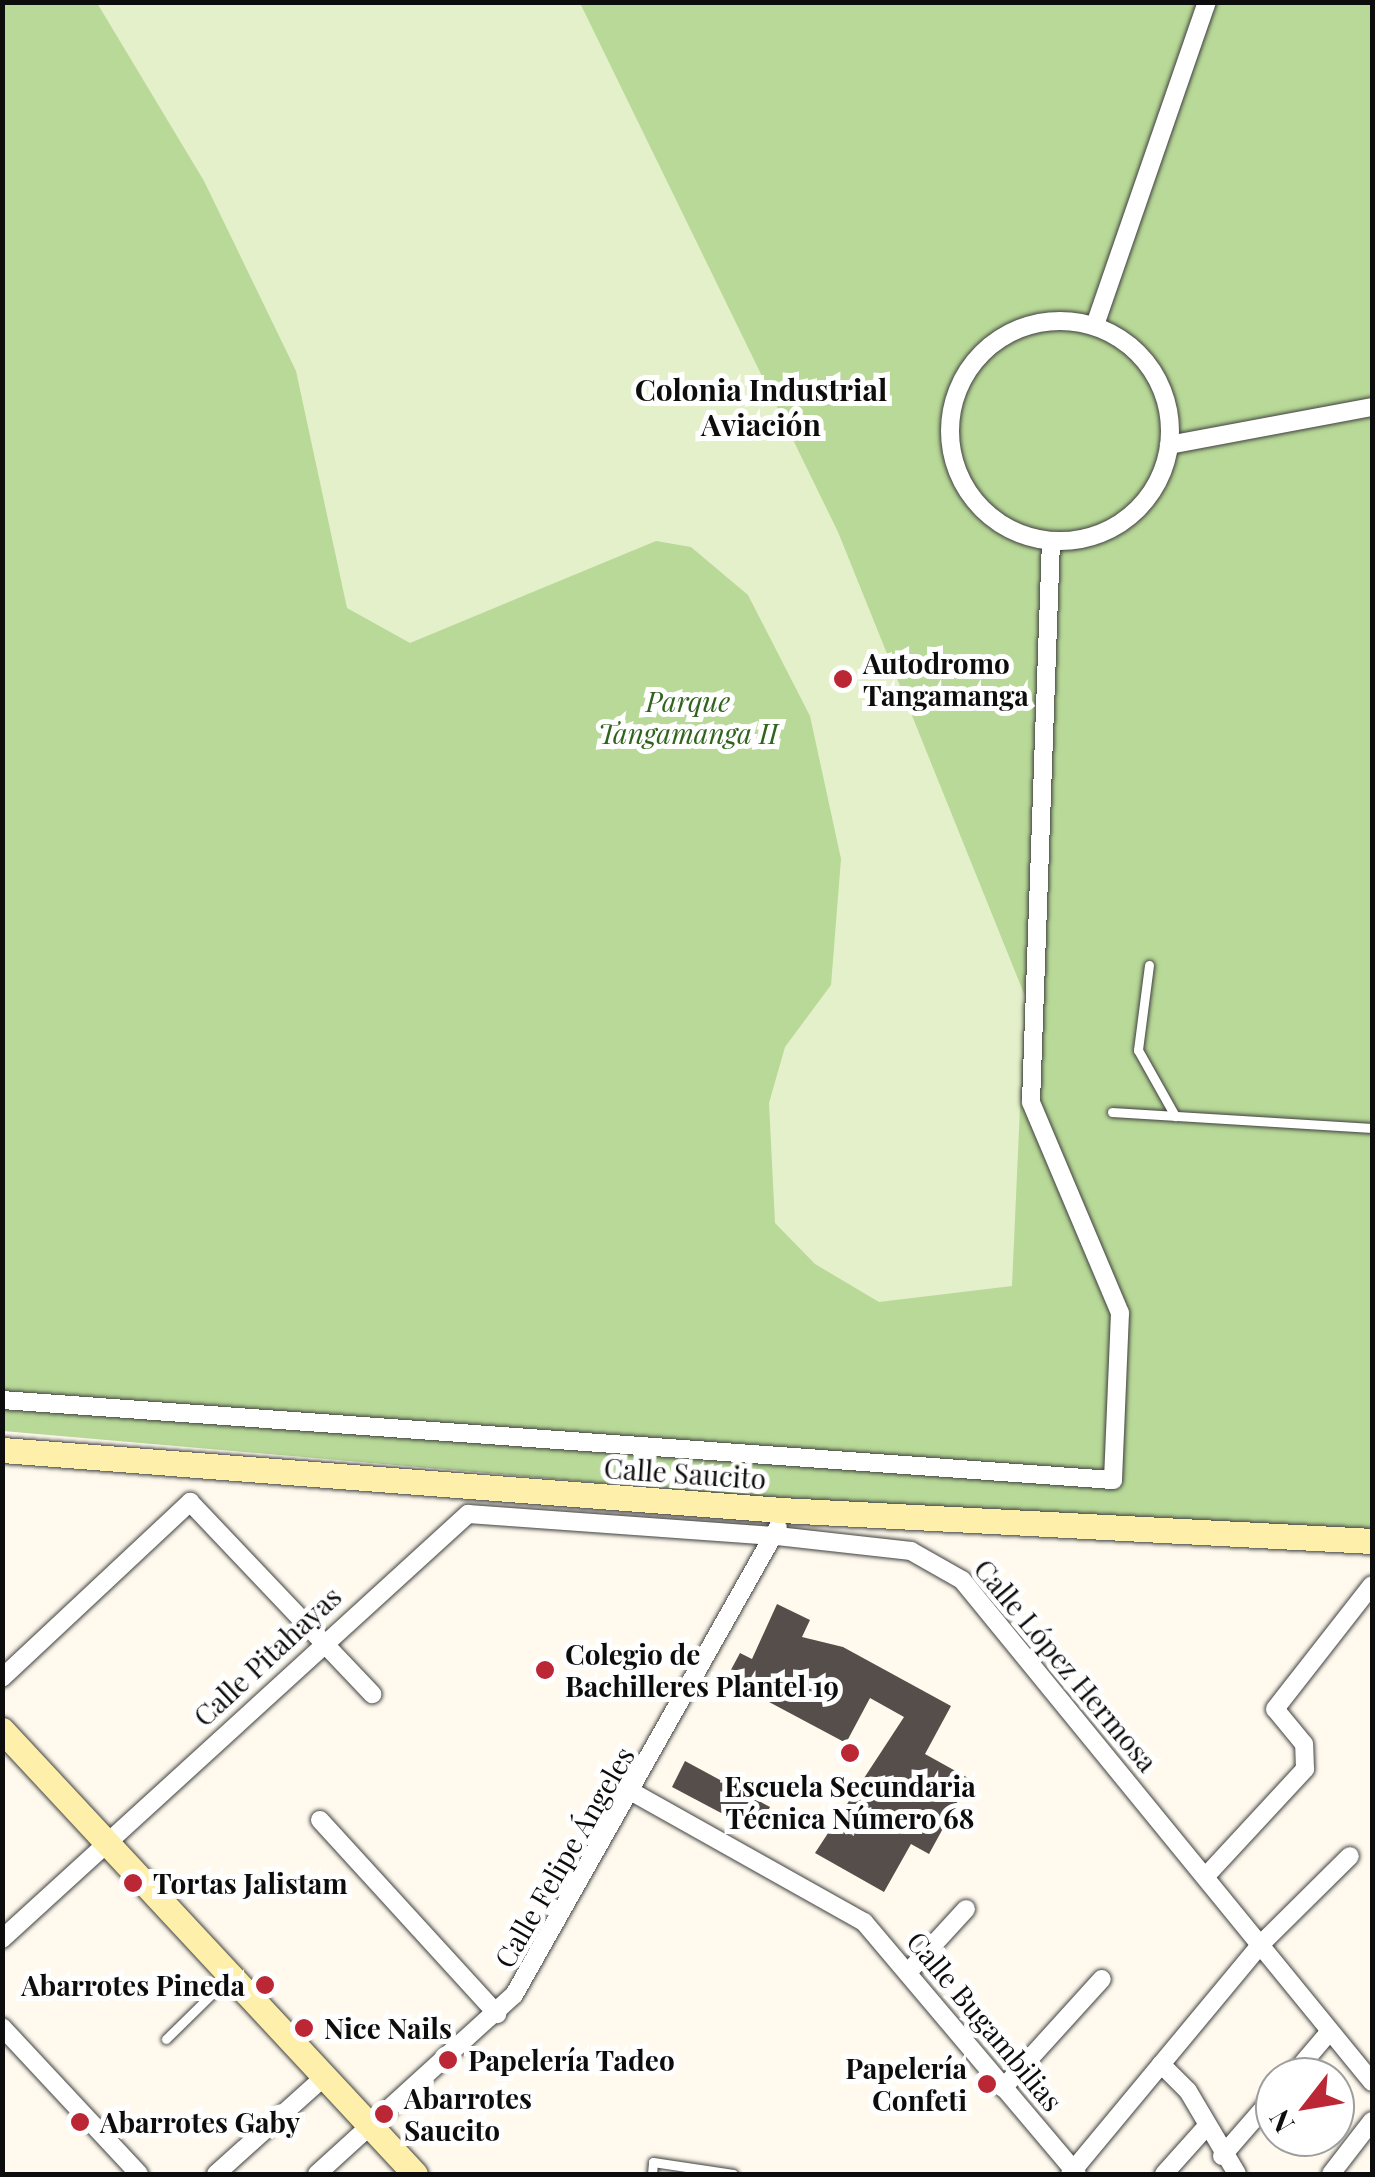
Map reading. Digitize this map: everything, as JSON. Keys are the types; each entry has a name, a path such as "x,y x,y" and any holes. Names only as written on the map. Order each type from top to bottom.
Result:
{"street":[{"path":"1095,325 1208,2"},
{"path":"1054,320 1095,325 1140,355 1158,382 1170,445 1134,513 1095,535 1051,541 991,517 968,491 950,424 957,390 995,341 1054,320"},
{"path":"1170,445 1372,407"},
{"path":"2,1400 1113,1480 1120,1313 1031,1102 1051,541"},
{"name":"Calle Saucito","path":"2,1450 780,1510 1370,1545"},
{"path":"2,1678 190,1502 372,1694"},
{"name":"Calle Felipe Ángeles","path":"317,2174 497,2014 538,1957 777,1536 780,1510"},
{"name":"Calle Pitahayas","path":"2,1938 321,1640 468,1514"},
{"name":"Calle López Hermosa","path":"468,1514 777,1536 938,1560 1206,1876 1372,2082"},
{"path":"1206,1876 1305,1769 1304,1744 1275,1709 1372,1586"},
{"path":"2,1730 416,2174"},
{"name":"Calle Bugambilias","path":"634,1792 864,1922 912,1968 1074,2173"},
{"path":"320,1820 497,2014"},
{"path":"1074,2173 1261,1944 1350,1856"},
{"path":"912,1968 966,1908"},
{"path":"1004,2088 1102,1979"},
{"path":"2,2027 139,2174"},
{"path":"1308,2057 1330,2031"},
{"path":"1161,2064 1208,2126 1222,2156 1236,2174"},
{"path":"216,2174 324,2077"},
{"path":"1222,2156 1255,2118"},
{"path":"1330,2174 1372,2121"},
{"path":"1164,2174 1208,2126"}],"lane":[{"path":"1149,965 1138,1050 1175,1116"},
{"path":"1112,1112 1372,1128"},
{"path":"166,2039 230,1976"},
{"path":"652,2174 653,2162 732,2174"}],"green space":[{"name":"Parque Tangamanga II","path":"2,3 1372,3 1372,1550 3,1431"},
{"name":"Autodromo Tangamanga","path":"97,3 580,3 838,532 1025,996 1012,1286 879,1302 815,1264 775,1223 769,1103 785,1047 831,985 841,859 810,716 748,595 691,547 656,541 410,643 347,608 296,371 204,181"}],"building":[{"path":"777,1604 810,1620 802,1637 843,1647 951,1706 925,1754 970,1779 929,1854 911,1844 884,1892 815,1853 904,1717 870,1698 846,1743 726,1679 740,1653 752,1659"},
{"path":"685,1761 770,1807 757,1832 672,1787"}],"place":[{"name":"Autodromo Tangamanga","path":"843,679"},
{"name":"Colegio de Bachilleres Plantel 19","path":"545,1670"},
{"name":"Escuela Secundaria Técnica Número 68","path":"850,1753"},
{"name":"Tortas Jalistam","path":"133,1883"},
{"name":"Abarrotes Pineda","path":"265,1985"},
{"name":"Nice Nails","path":"304,2028"},
{"name":"Papelería Tadeo","path":"448,2060"},
{"name":"Papelería Confeti","path":"987,2084"},
{"name":"Abarrotes Saucito","path":"384,2114"},
{"name":"Abarrotes Gaby","path":"80,2122"}],"district":[{"name":"Colonia Industrial Aviación","path":"761,406"}]}
